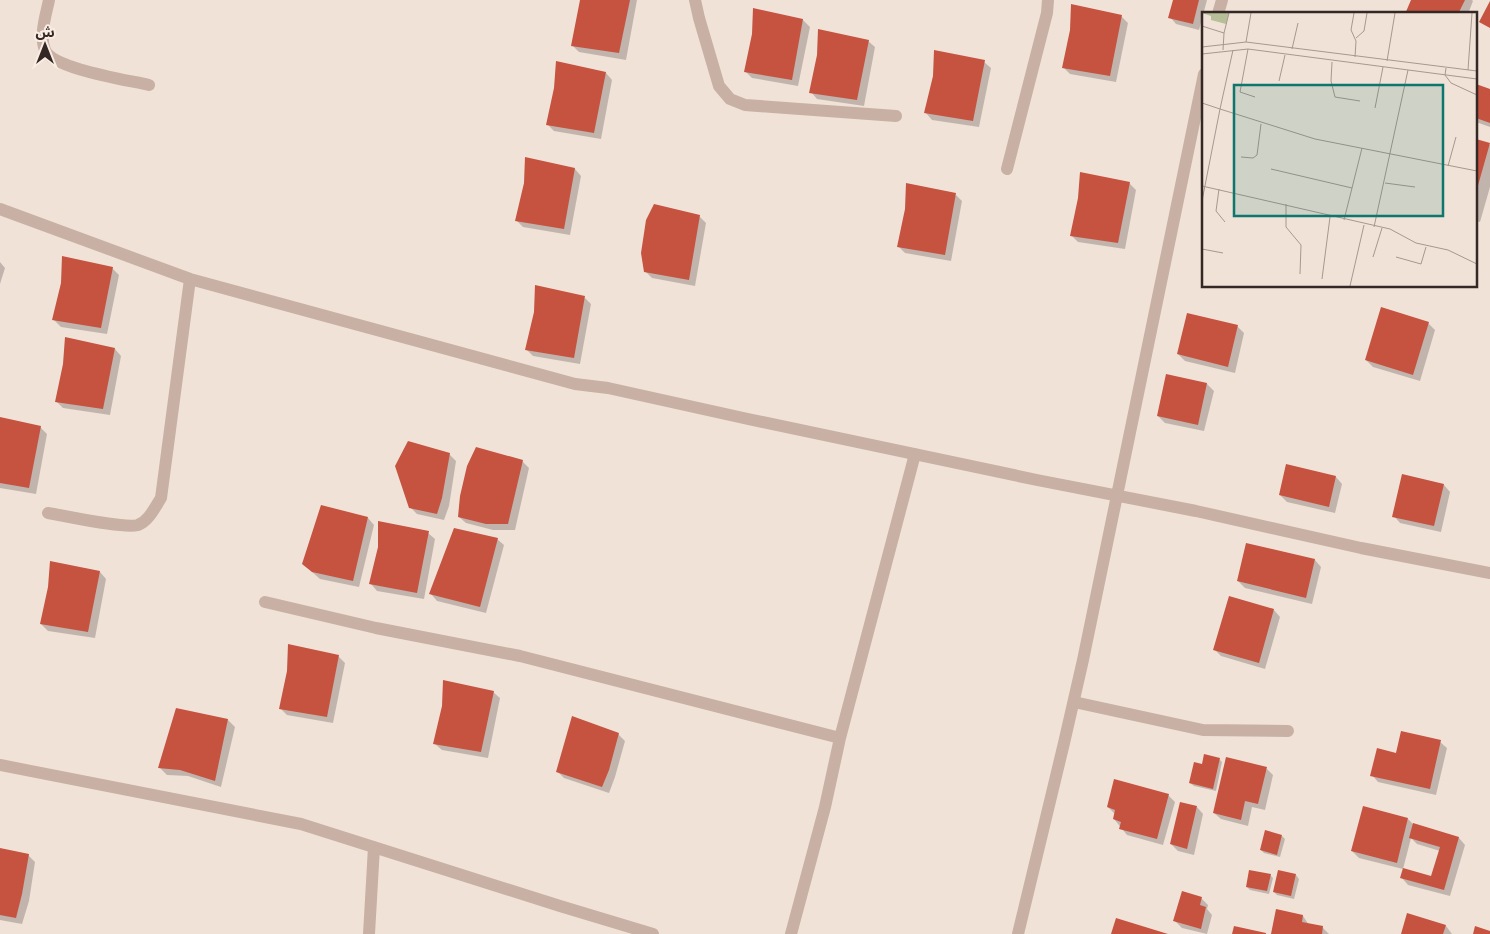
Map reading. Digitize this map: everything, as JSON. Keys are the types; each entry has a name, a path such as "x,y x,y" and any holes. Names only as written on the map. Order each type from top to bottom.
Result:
{"street":[{"path":"49,0 43,39 44,49 50,57 65,65 149,85"},
{"path":"695,0 698,18 719,86 730,99 745,105 896,116"},
{"path":"1007,169 1047,13 1048,0"},
{"path":"1018,934 1074,702 1202,84"},
{"path":"0,209 190,278 575,384 608,388 1490,574"},
{"path":"48,513 125,526 139,524 148,517 161,498 190,278"},
{"path":"791,934 825,807 840,738 915,454"},
{"path":"265,602 376,628 520,656 840,738"},
{"path":"1074,702 1203,730 1288,731"},
{"path":"0,765 301,824 653,934"},
{"path":"369,934 374,847"}],"building":[{"path":"580,0 630,0 619,53 571,46"},
{"path":"1173,0 1199,0 1193,24 1168,18"},
{"path":"1411,0 1465,0 1459,12 1406,12"},
{"path":"1490,1 1490,28 1479,22"},
{"path":"1071,4 1122,15 1110,76 1062,68 1070,30"},
{"path":"753,8 803,19 792,80 744,72 752,34"},
{"path":"818,29 869,40 857,100 809,93 817,55"},
{"path":"934,50 985,60 973,121 924,113 933,76"},
{"path":"556,61 606,72 594,133 546,125 554,88"},
{"path":"1478,85 1490,89 1490,123 1478,119"},
{"path":"1478,140 1490,143 1478,185"},
{"path":"525,157 575,168 564,229 515,221 524,183"},
{"path":"1080,172 1130,182 1118,243 1070,236 1078,198"},
{"path":"906,183 956,193 945,255 897,247 905,209"},
{"path":"654,204 700,215 689,280 644,272 641,253 646,220"},
{"path":"62,256 113,267 101,328 52,320 61,283"},
{"path":"535,285 585,296 574,358 525,350 534,312"},
{"path":"1381,307 1429,322 1413,375 1365,360"},
{"path":"1187,313 1238,325 1228,367 1177,354"},
{"path":"65,337 115,348 103,409 55,402 63,364"},
{"path":"1166,374 1207,383 1198,425 1157,416"},
{"path":"0,417 41,426 29,488 0,483"},
{"path":"408,441 450,453 442,498 437,514 409,508 395,466"},
{"path":"476,447 523,460 508,524 486,524 458,517 460,496 467,466"},
{"path":"1286,464 1336,476 1329,507 1279,495"},
{"path":"1402,474 1444,484 1434,526 1392,517"},
{"path":"321,505 368,517 353,581 312,572 302,564"},
{"path":"378,521 429,531 417,593 369,584 378,547"},
{"path":"454,528 498,538 480,607 429,594"},
{"path":"1246,543 1315,559 1306,598 1237,581"},
{"path":"50,561 100,571 88,632 40,624 48,587"},
{"path":"1229,596 1274,609 1259,663 1213,650"},
{"path":"288,644 339,655 327,717 279,709 287,671"},
{"path":"443,680 494,691 481,752 433,744 442,706"},
{"path":"176,708 228,719 215,781 180,770 158,768"},
{"path":"572,716 619,733 609,770 602,787 556,772"},
{"path":"1401,731 1441,740 1430,789 1370,776 1377,748 1396,753"},
{"path":"1204,754 1220,758 1213,789 1189,783 1194,762 1202,764"},
{"path":"1226,757 1267,767 1258,804 1245,801 1241,820 1213,813"},
{"path":"1114,779 1169,794 1157,839 1119,829 1121,822 1113,819 1115,810 1107,807"},
{"path":"1180,802 1197,806 1187,849 1170,844"},
{"path":"1363,806 1408,818 1397,863 1351,851"},
{"path":"1413,823 1459,837 1444,890 1400,878 1403,868 1431,876 1440,847 1409,838"},
{"path":"1265,830 1282,835 1277,855 1260,850"},
{"path":"0,848 29,854 16,918 0,915"},
{"path":"1249,870 1271,874 1267,891 1246,887"},
{"path":"1278,870 1296,874 1291,896 1273,892"},
{"path":"1182,891 1202,897 1200,905 1206,907 1201,929 1173,921"},
{"path":"1276,909 1303,915 1302,922 1323,926 1322,934 1271,934"},
{"path":"1407,913 1446,925 1443,934 1401,934"},
{"path":"1116,918 1168,934 1111,934"},
{"path":"1234,926 1266,933 1266,934 1232,934"},
{"path":"1475,926 1490,931 1490,934 1473,934"}]}
